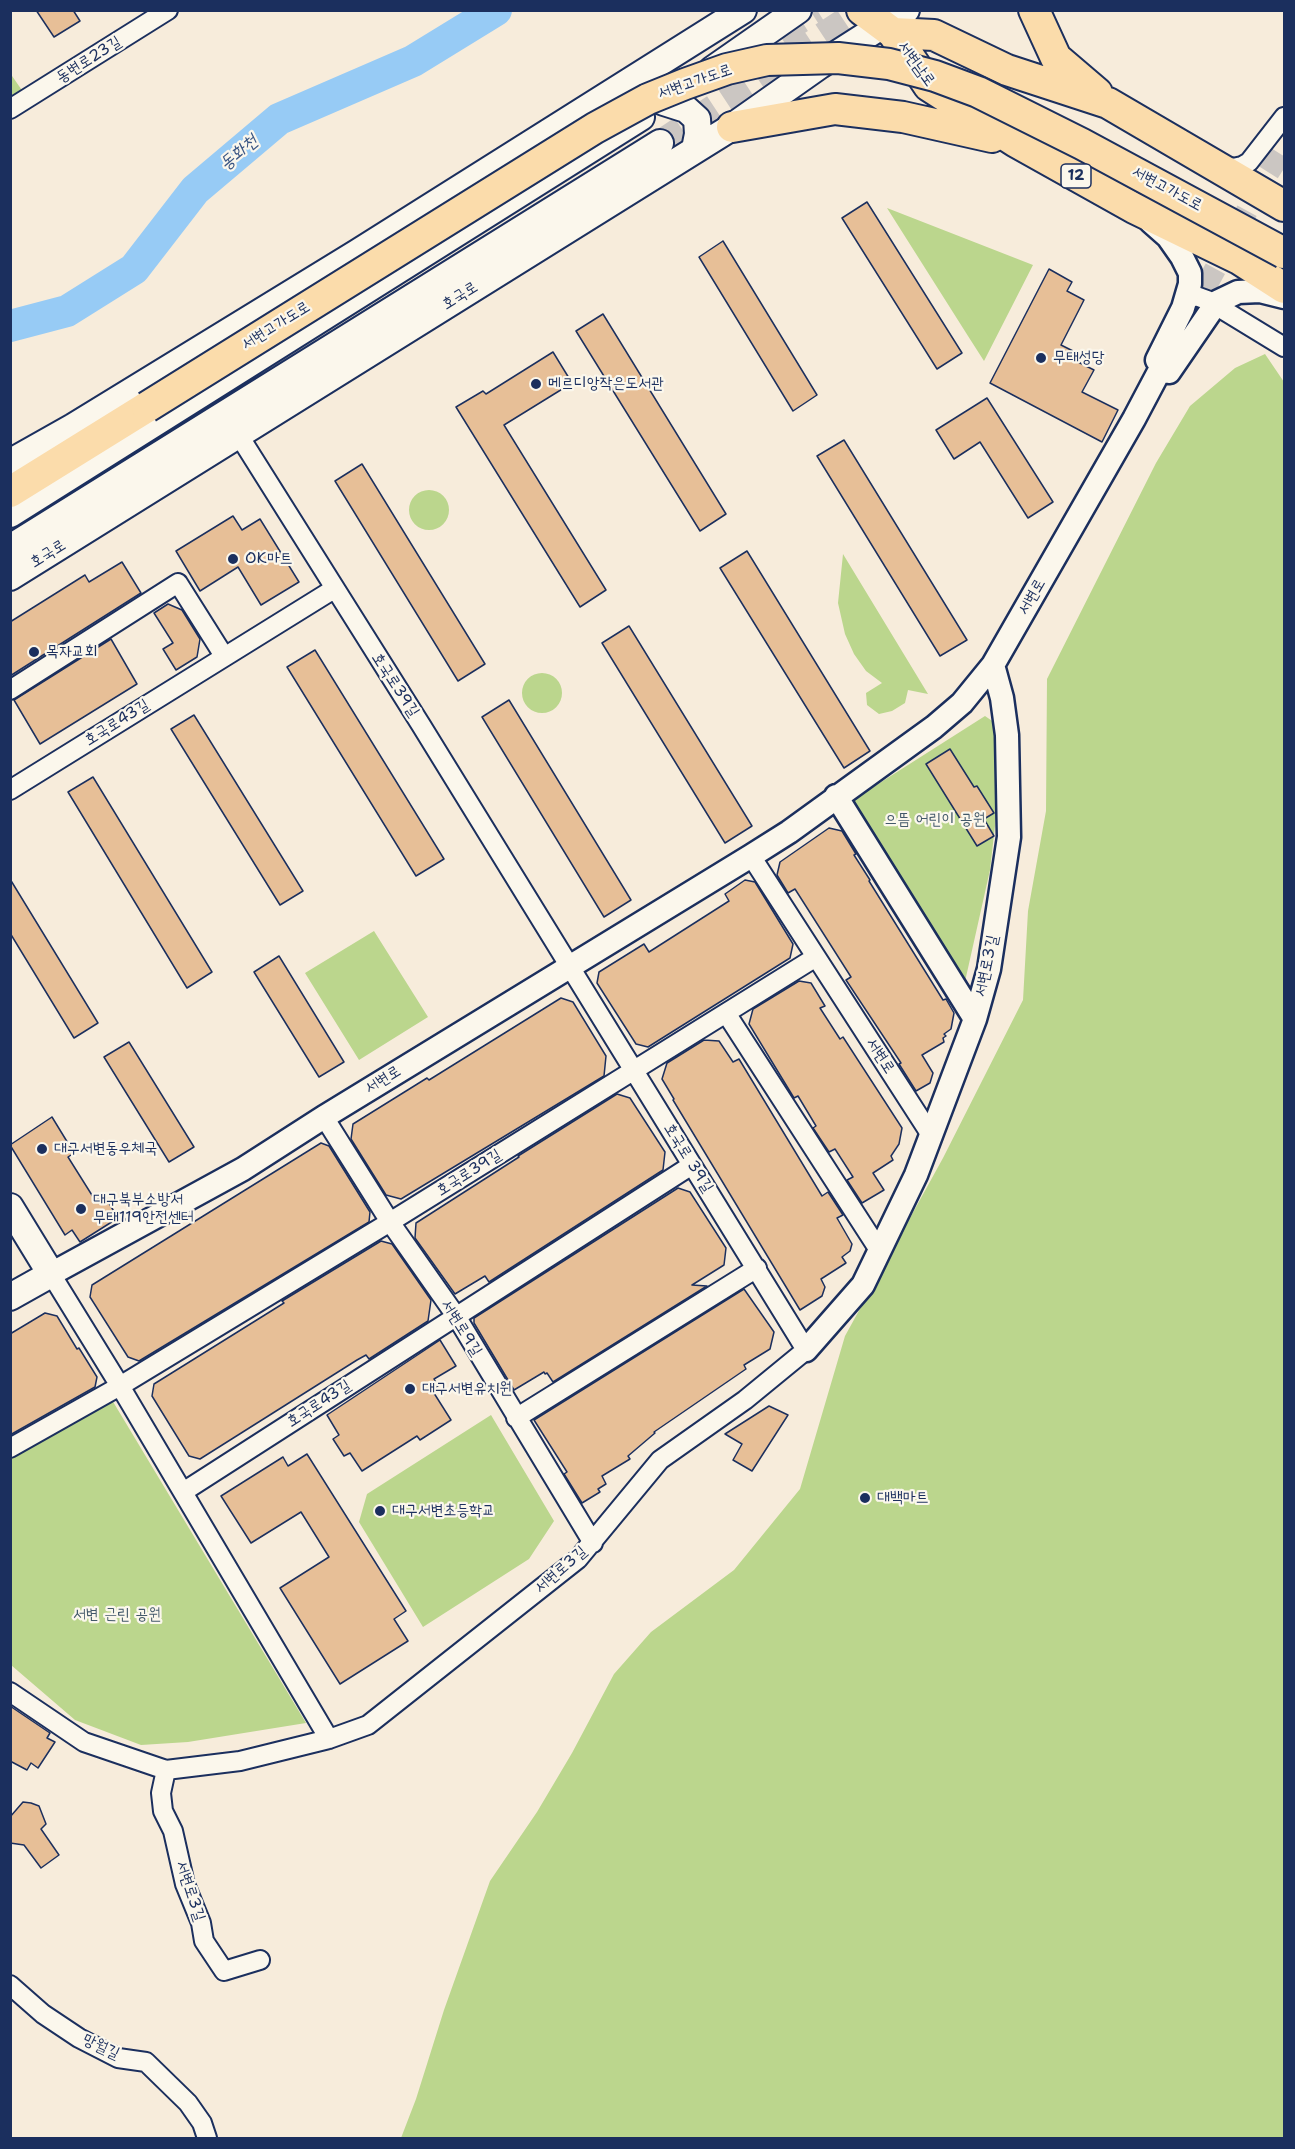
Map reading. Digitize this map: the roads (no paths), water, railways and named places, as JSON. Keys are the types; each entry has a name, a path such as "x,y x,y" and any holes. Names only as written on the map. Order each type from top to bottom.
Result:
{"highway":[{"path":"1034,10 1056,58 1108,103"},
{"name":"서변남로","path":"886,20 934,35 1007,70 1108,103 1284,206"},
{"name":"서변남로","path":"886,20 929,86 1016,142 1134,207 1239,259 1284,288"},
{"name":"서변고가도로","path":"10,492 595,128 648,99 685,84 727,69 767,60 838,58 889,64 935,76 978,92 1082,144 1284,253"},
{"path":"988,125 978,107 976,98 985,78 994,72 1007,70"},
{"path":"732,126 834,109 903,117 1016,142"}],"main road":[{"path":"10,464 357,253 743,10"},
{"path":"10,514 664,102 798,10"},
{"name":"호국로","path":"10,577 732,126 886,20"},
{"path":"664,102 686,109 697,119 698,134 695,149"},
{"name":"호국로","path":"10,548 660,143"},
{"path":"357,253 438,246"},
{"path":"10,1207 51,1274"},
{"name":"서변로","path":"10,1297 51,1274"}],"street":[{"name":"동변로23길","path":"10,109 168,10"},
{"path":"1216,166 1233,168 1249,162 1284,117"},
{"path":"1134,207 1168,237 1190,273 1190,284 1185,300 1163,345 1134,419"},
{"path":"1134,419 1217,302 1238,292 1260,291 1284,297"},
{"path":"1185,300 1196,296 1216,304 1284,347"},
{"name":"서변로","path":"51,1274 243,1169 569,966 751,856 789,832 934,727 963,703 993,665 1134,419 1171,349"},
{"name":"호국로39길","path":"238,434 569,966"},
{"path":"10,690 178,583 224,656 334,589"},
{"name":"호국로43길","path":"10,790 224,656"},
{"name":"서변로3길","path":"10,1692 84,1742 166,1770 240,1761 329,1738 368,1725 578,1559 660,1460 745,1400 806,1350 863,1285 916,1175 975,1019 989,969 1009,837 1007,735 1002,698 993,665"},
{"path":"836,796 975,1019"},
{"name":"서변로","path":"751,856 931,1135"},
{"name":"호국로39길","path":"120,1386 390,1222 816,957"},
{"name":"호국로 39길","path":"569,966 806,1350"},
{"path":"726,1013 879,1250"},
{"name":"서변로9길","path":"324,1117 390,1222 456,1316 593,1543"},
{"path":"456,1316 692,1165"},
{"path":"516,1418 757,1268"},
{"path":"51,1274 329,1738"},
{"name":"호국로43길","path":"183,1492 456,1316"},
{"path":"10,1448 120,1386"},
{"name":"서변로3길","path":"166,1770 161,1793 163,1811 172,1831 185,1884 201,1923 204,1941 224,1971 260,1960"},
{"name":"망월길","path":"10,1985 43,2014 79,2038 118,2058 147,2062 188,2103 202,2123 207,2139"}],"waterway":[{"name":"동화천","path":"10,326 67,311 134,269 195,190 279,119 413,61 496,10"}],"tunnel":[{"path":"779,34 817,10"},
{"path":"660,143 861,10"},
{"path":"1189,317 1265,178 1284,148"}],"place":[{"name":"무태성당","path":"1041,358"},
{"name":"메르디앙작은도서관","path":"536,384"},
{"name":"OK마트","path":"233,559"},
{"name":"목자교회","path":"34,652"},
{"name":"대구서변동우체국","path":"42,1149"},
{"name":"대구북부소방서 무태119안전센터","path":"81,1209"},
{"name":"대구서변유치원","path":"410,1389"},
{"name":"대백마트","path":"865,1498"},
{"name":"대구서변초등학교","path":"380,1511"}],"park label":[{"name":"으뜸 어린이 공원","path":"935,820"},
{"name":"서변 근린 공원","path":"117,1615"}]}
